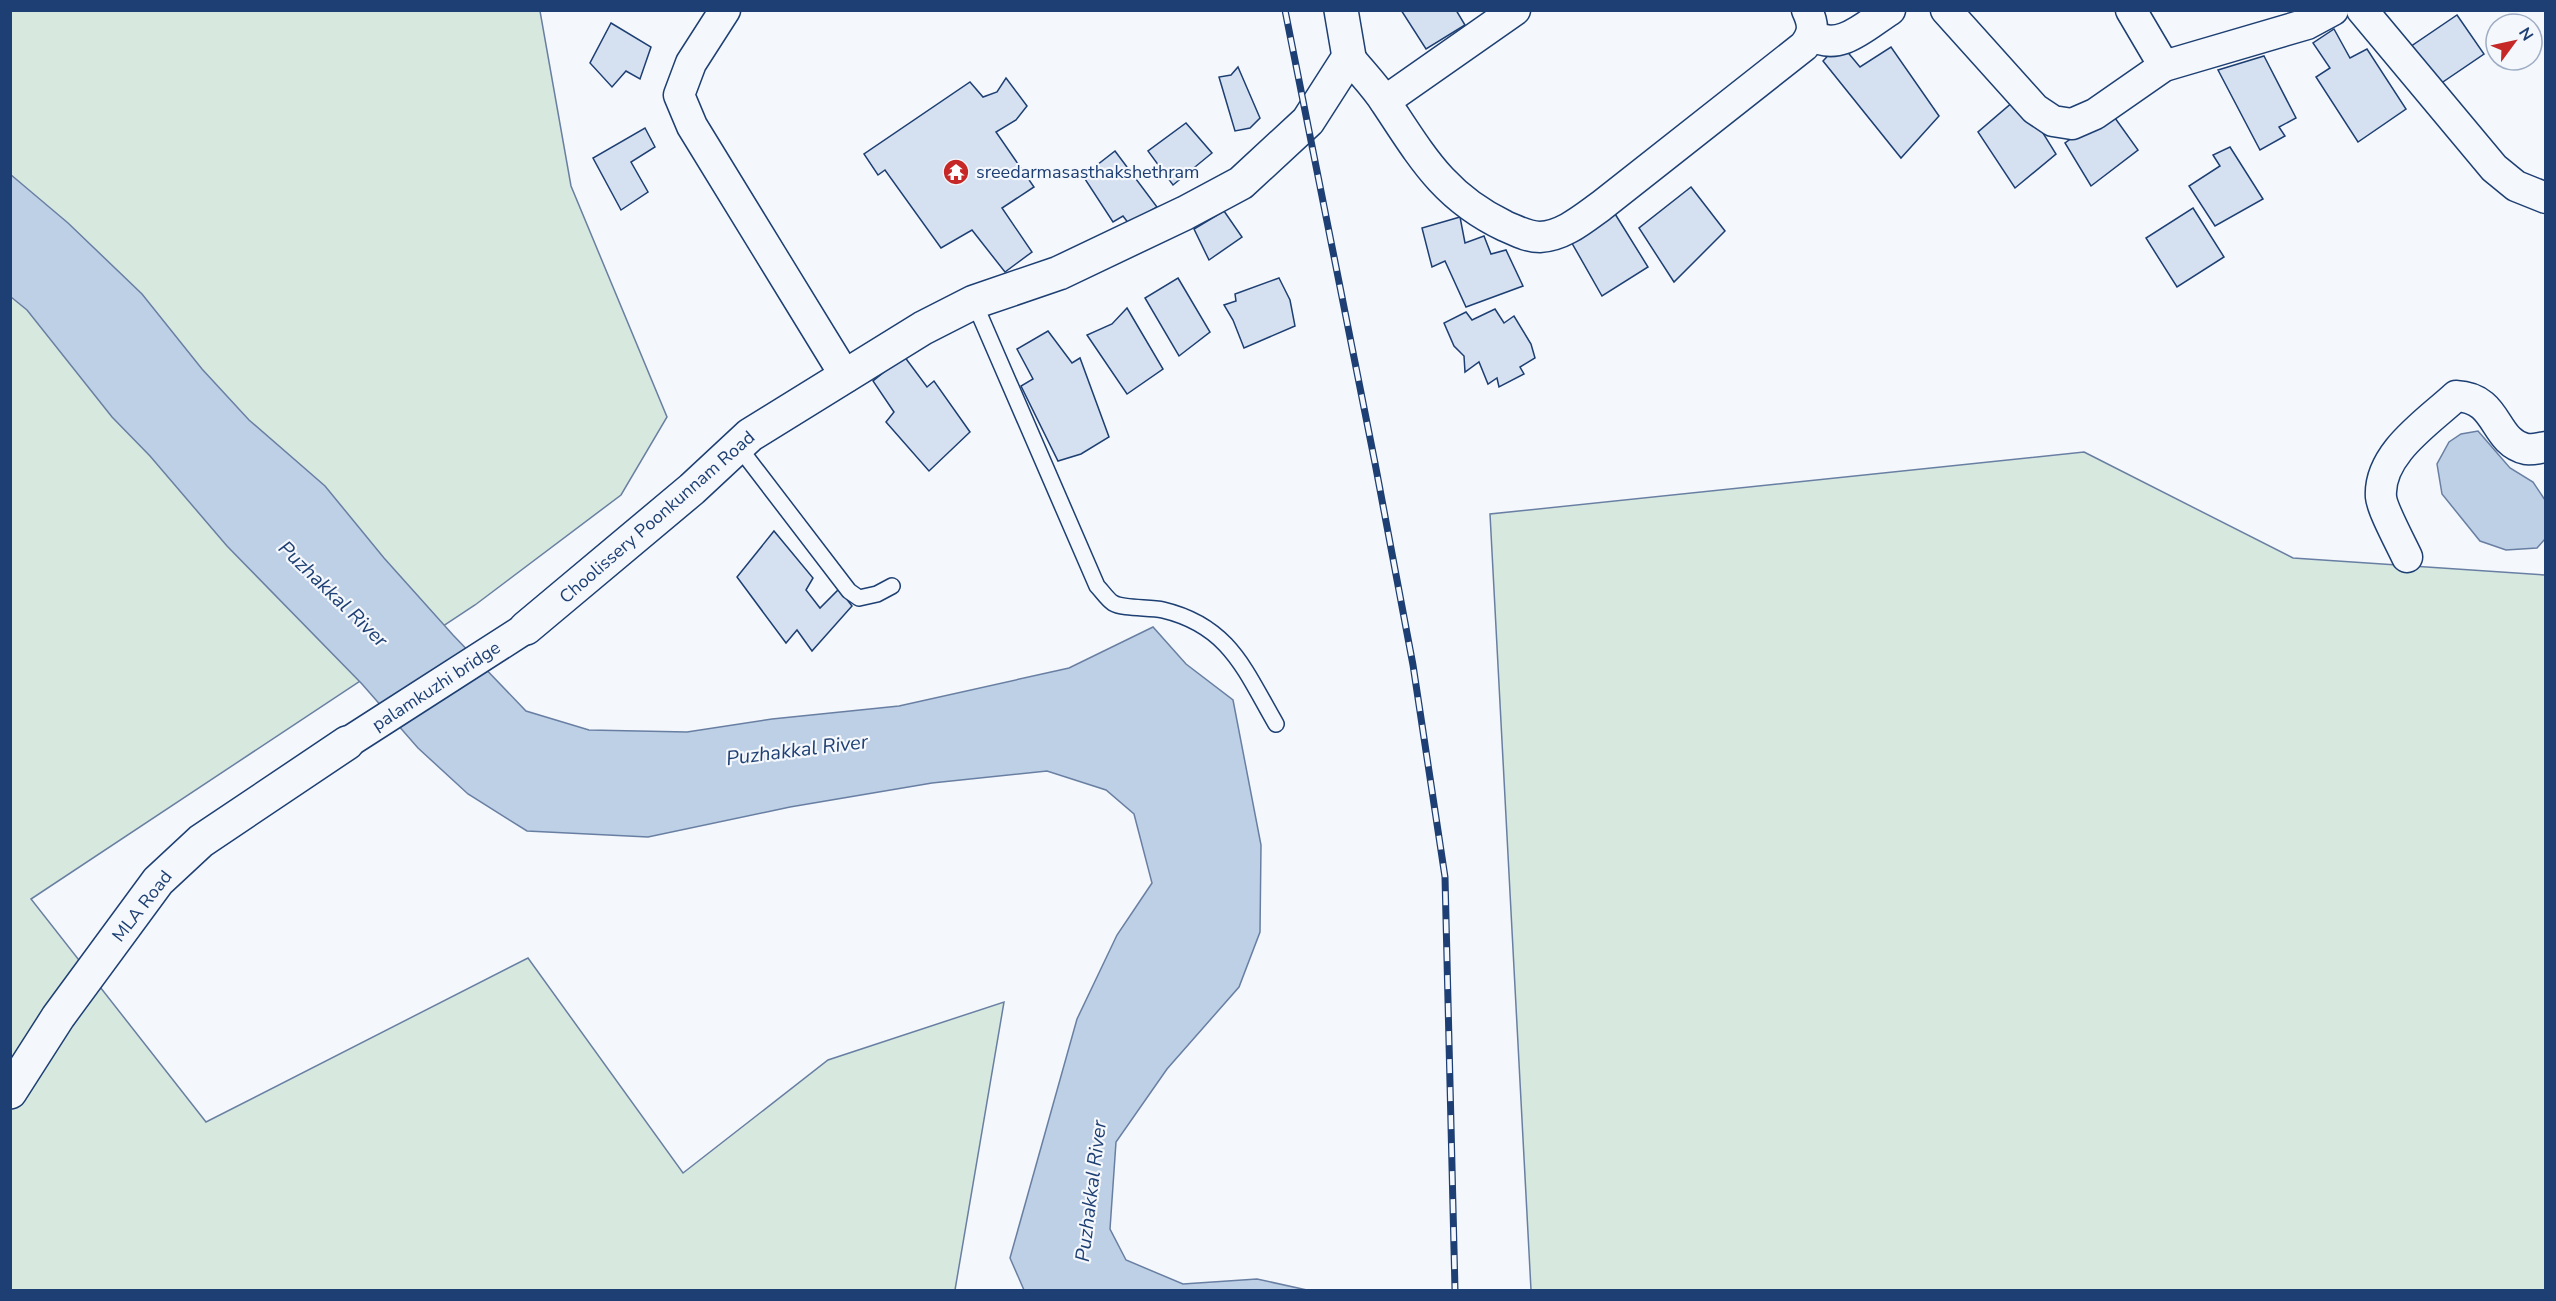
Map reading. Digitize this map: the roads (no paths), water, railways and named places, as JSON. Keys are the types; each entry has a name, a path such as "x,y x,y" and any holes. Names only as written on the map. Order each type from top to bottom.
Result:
{"street":[{"path":"725,10 691,63 679,95 692,126 846,377"},
{"path":"1341,10 1349,57 1385,101 1432,172 1460,198 1497,222 1526,235 1541,237 1570,227 1624,189 1804,46 1809,23"},
{"path":"1385,101 1515,10"},
{"path":"1809,23 1822,42 1840,42 1890,10"},
{"path":"1946,10 2035,109 2053,121 2072,124 2095,114 2164,66 2287,19 2333,10"},
{"path":"2131,10 2164,66"},
{"path":"2362,10 2494,168 2516,186 2546,198"},
{"name":"Choolissery Poonkunnam Road","path":"526,628 692,489 750,435 923,328 974,302 1059,273 1185,213 1240,183 1308,122 1349,57"},
{"path":"2407,557 2381,498 2386,467 2394,454 2456,396 2470,397 2486,406 2506,438 2527,449 2546,447"},
{"name":"palamkuzhi bridge","path":"347,743 526,628"},
{"name":"MLA Road","path":"10,1092 58,1017 158,881 201,841 347,743"}],"lane":[{"path":"974,302 1097,586 1114,604 1163,610 1194,621 1218,635 1235,654 1276,724"},
{"path":"738,446 849,591 859,598 877,594 892,586"}],"water":[{"name":"Puzhakkal River","path":"10,174 68,223 142,294 202,369 249,420 325,486 384,558 453,635 526,711 589,730 687,732 772,719 899,706 1069,668 1153,627 1186,664 1233,700 1261,845 1260,932 1239,987 1167,1069 1116,1142 1110,1229 1126,1260 1183,1284 1257,1279 1307,1290 1024,1290 1010,1258 1077,1019 1117,935 1152,883 1134,814 1106,790 1047,771 932,783 790,807 648,837 527,831 468,794 418,748 362,684 227,546 150,456 112,417 27,310 11,297"},
{"path":"2478,431 2510,468 2533,482 2545,500 2545,539 2537,548 2506,550 2480,541 2442,494 2437,464 2449,442 2461,434"}],"railway":[{"path":"1285,10 1413,665 1445,877 1455,1290"}],"place":[{"name":"sreedarmasasthakshethram","path":"956,172"}]}
